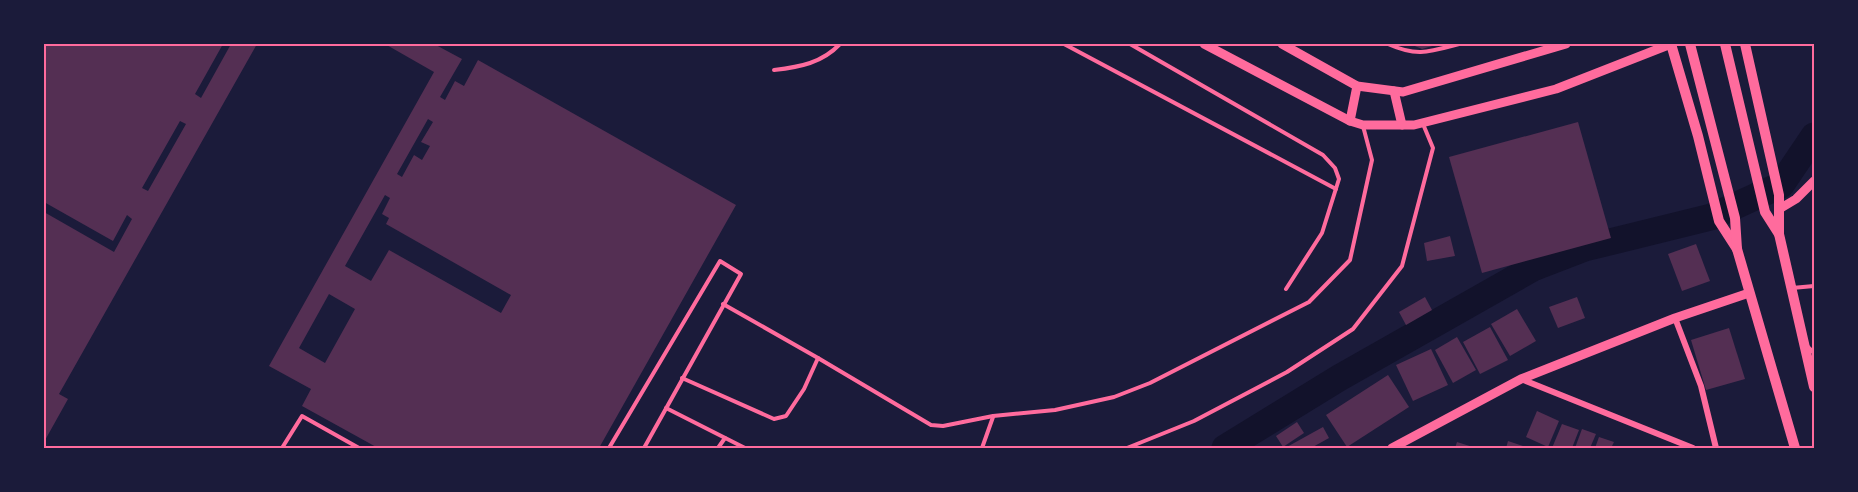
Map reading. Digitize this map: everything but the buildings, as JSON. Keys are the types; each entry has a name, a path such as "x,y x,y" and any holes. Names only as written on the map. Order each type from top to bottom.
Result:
{"main road":[{"path":"1671,44 1719,221 1737,249"},
{"path":"1690,44 1735,218 1737,249 1795,448"},
{"path":"1725,44 1762,201 1770,222 1779,234"},
{"path":"1746,44 1779,195 1781,208 1779,234 1815,387"}],"street":[{"path":"1204,44 1350,121 1363,125 1423,123 1556,89 1671,44"},
{"path":"1281,44 1357,86 1403,92 1566,44"},
{"path":"1350,121 1357,86"},
{"path":"1394,91 1402,125"},
{"path":"1781,208 1796,199 1815,181"},
{"path":"1392,448 1521,379 1675,318 1749,293"},
{"path":"1675,318 1701,386 1716,448"},
{"path":"1521,379 1693,448"}],"lane":[{"path":"774,70 808,64 827,56 840,44"},
{"path":"1064,44 1336,189"},
{"path":"1130,44 1323,155 1335,168 1339,179 1322,233 1286,289"},
{"path":"1388,44 1407,51 1425,54 1459,44"},
{"path":"1127,448 1194,421 1287,372 1353,329 1402,266 1433,148 1423,123"},
{"path":"723,304 931,424 943,426 993,416 1055,410 1113,397 1150,383 1309,302 1350,260 1372,160 1363,125"},
{"path":"609,448 720,261 741,274 644,448"},
{"path":"1791,288 1815,286"},
{"path":"1804,343 1815,352"},
{"path":"682,378 774,419 786,416 804,388 818,358"},
{"path":"666,408 745,448"},
{"path":"282,448 302,416 359,448"},
{"path":"982,448 993,416"},
{"path":"718,448 725,438"}],"waterway":[{"path":"1225,448 1339,378 1533,268 1585,248 1711,217 1781,185 1814,136"}]}
